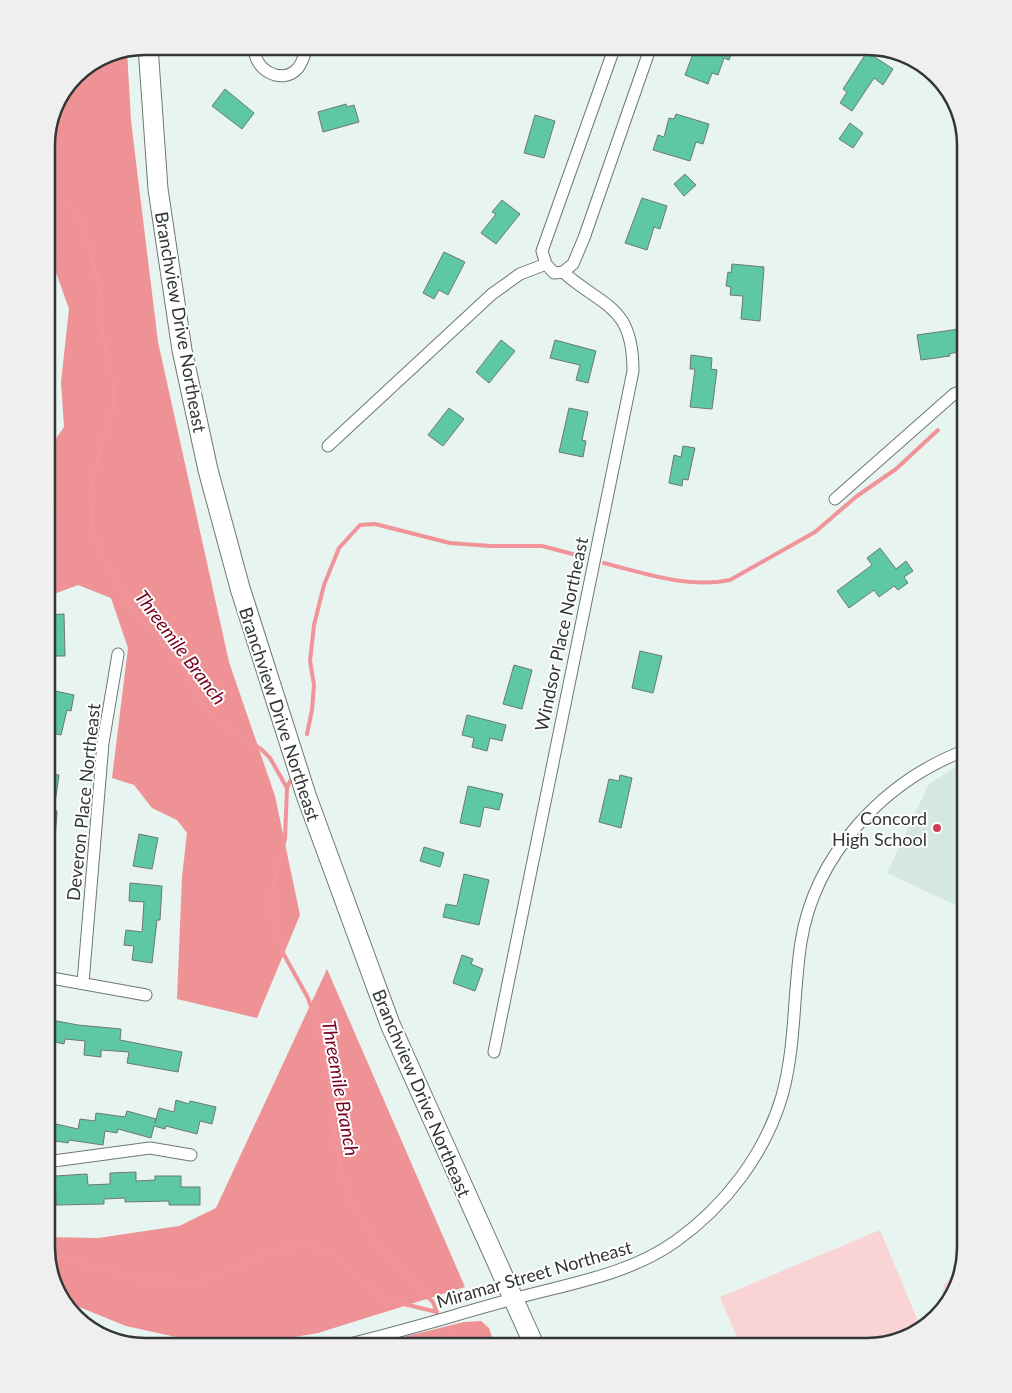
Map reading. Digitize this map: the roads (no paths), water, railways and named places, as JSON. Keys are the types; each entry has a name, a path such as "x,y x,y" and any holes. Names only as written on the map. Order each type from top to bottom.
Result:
{"main road":[{"name":"Branchview Drive Northeast","path":"149,55 158,189 182,350 208,470 240,588 308,804 390,1024 531,1338"}],"street":[{"path":"255,55 257,63 266,72 283,76 296,70 304,55"},
{"path":"328,446 492,294 520,274 546,264 542,251 612,55"},
{"path":"562,272 572,264 584,238 647,55"},
{"name":"Windsor Place Northeast","path":"494,1052 633,371 631,340 620,315 562,272 554,273 546,264"},
{"path":"835,499 957,393"},
{"name":"Deveron Place Northeast","path":"83,983 103,743 118,654"},
{"name":"Miramar Street Northeast","path":"369,1338 604,1275 649,1258 676,1242 702,1219 743,1175 760,1150 782,1094 790,1054 802,939 819,881 842,843 880,802 927,768 943,758 957,753"},
{"path":"55,978 146,995"},
{"path":"55,1161 150,1148 191,1154"}],"waterway":[{"name":"Threemile Branch","path":"55,197 66,202 77,215 84,231 100,286 102,335 114,384 114,402 94,472 91,493 92,529 104,561 135,614 172,653 206,711 221,724 261,749 270,758 287,788 285,839 272,891 271,912 283,953 308,998 320,1033 327,1067 335,1138 344,1182 348,1196 371,1236 388,1258 433,1302 437,1313"},
{"path":"604,563 666,579 698,583 730,580 815,532 857,496 896,469 938,430"},
{"path":"307,734 312,710 314,685 310,661 314,625 324,585 339,548 360,525 375,524 450,543 491,546 542,546 584,557"},
{"name":"Threemile Branch","path":"287,788 290,781"},
{"path":"56,1255 136,1279 195,1282 238,1267 274,1250 306,1245 338,1257 356,1276 387,1300 437,1312"},
{"name":"Threemile Branch","path":"450,1328 458,1338"}],"place":[{"name":"Concord High School","path":"937,828"}]}
